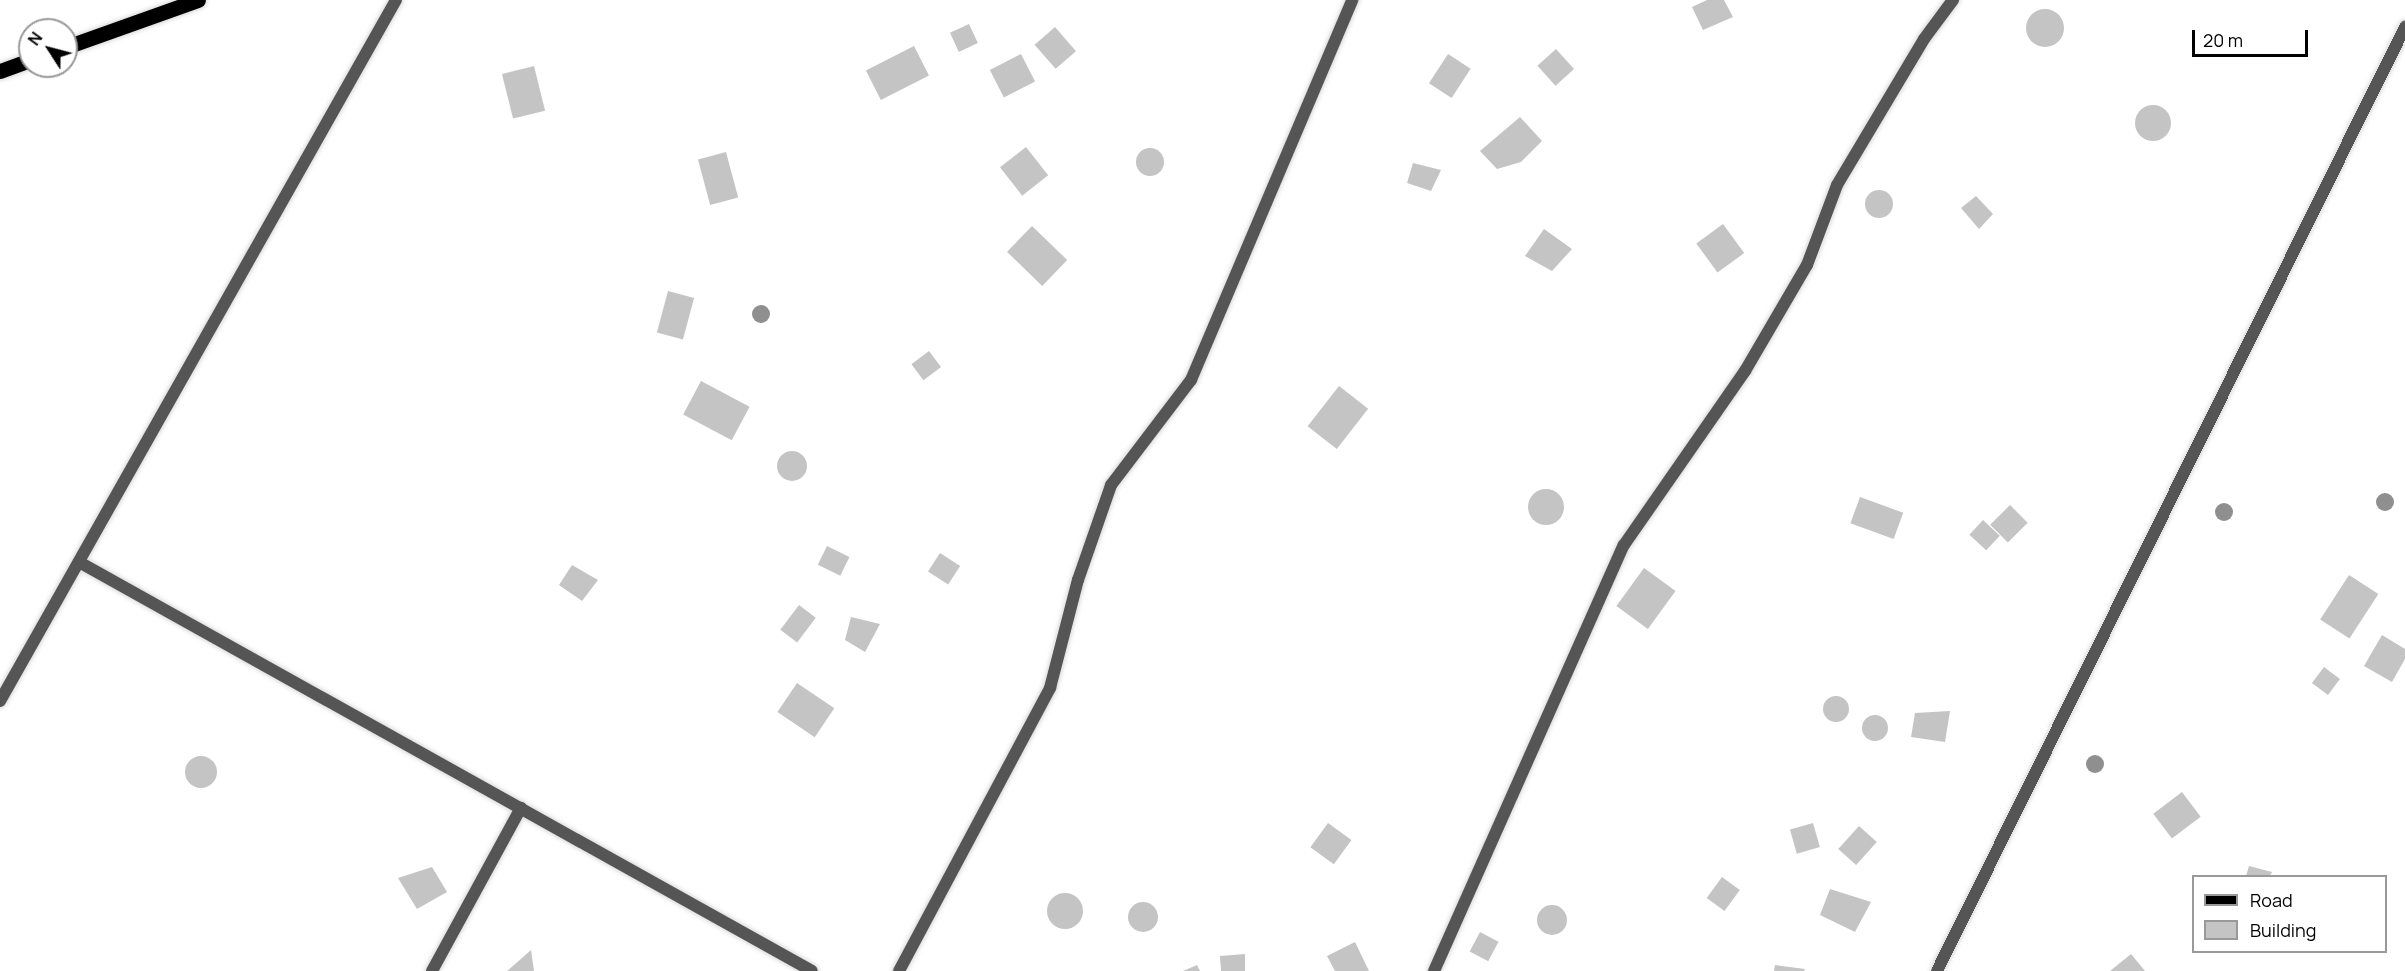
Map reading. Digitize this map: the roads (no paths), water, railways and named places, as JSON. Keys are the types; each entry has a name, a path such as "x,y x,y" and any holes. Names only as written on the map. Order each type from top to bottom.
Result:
{"main road":[{"path":"78,43 198,0"},
{"path":"0,71 18,64"}],"street":[{"path":"0,700 396,0"},
{"path":"899,971 1050,688 1078,580 1111,485 1191,380 1352,0"},
{"path":"1434,971 1624,545 1745,371 1807,265 1837,185 1924,39 1953,0"},
{"path":"1937,971 2405,27"},
{"path":"79,562 812,971"},
{"path":"432,971 521,808"}]}
